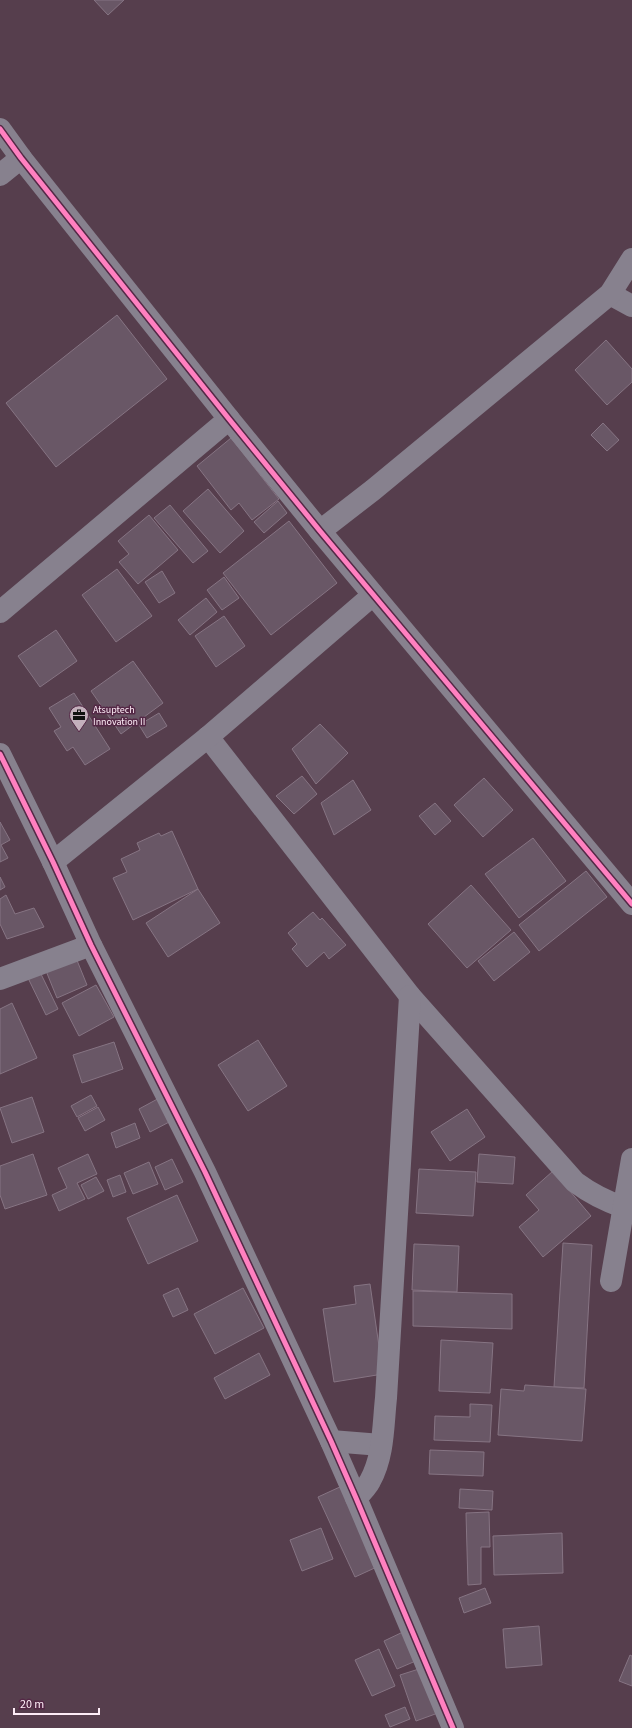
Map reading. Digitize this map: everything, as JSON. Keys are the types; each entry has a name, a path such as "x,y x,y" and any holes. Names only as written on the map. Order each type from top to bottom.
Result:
{"street":[{"path":"0,129 21,158 320,531 632,904"},
{"path":"0,175 21,158"},
{"path":"320,531 373,490 610,294 632,259"},
{"path":"610,294 632,306"},
{"path":"0,612 229,419"},
{"path":"53,862 208,737 373,595"},
{"path":"208,737 410,996 575,1182 590,1193 608,1202 623,1207"},
{"path":"0,754 53,862 91,945 205,1172 331,1441 453,1728"},
{"path":"0,979 91,945"},
{"path":"356,1498 370,1482 378,1465 381,1445 386,1398 410,996"},
{"path":"611,1282 632,1158"},
{"path":"331,1441 381,1445"}],"building":[{"path":"94,0 124,0 108,15"},
{"path":"117,315 167,379 56,467 6,403"},
{"path":"606,340 632,369 632,382 607,405 575,370"},
{"path":"603,423 619,440 607,451 591,435"},
{"path":"231,438 279,499 252,520 239,503 231,510 197,466"},
{"path":"208,489 244,531 220,553 183,511"},
{"path":"278,501 287,513 264,533 254,522"},
{"path":"170,505 208,551 193,563 154,518"},
{"path":"149,515 178,550 138,584 119,562 129,554 118,541"},
{"path":"289,521 337,583 271,635 223,573"},
{"path":"117,569 152,616 116,642 82,595"},
{"path":"162,571 175,593 159,603 145,582"},
{"path":"224,577 239,598 222,610 207,590"},
{"path":"206,598 217,612 190,635 178,620"},
{"path":"224,616 245,646 216,667 195,636"},
{"path":"56,630 77,661 40,687 18,656"},
{"path":"133,661 163,703 121,734 91,691"},
{"path":"74,693 110,749 85,765 73,747 67,751 54,731 61,727 49,708"},
{"path":"159,713 167,726 147,738 139,725"},
{"path":"320,724 348,753 316,784 292,749"},
{"path":"302,776 317,794 294,814 276,796"},
{"path":"484,778 513,810 483,837 454,805"},
{"path":"353,780 371,810 334,835 321,803"},
{"path":"435,803 451,821 435,835 419,816"},
{"path":"0,822 10,840 1,845 8,858 0,862"},
{"path":"172,831 198,889 133,920 113,878 127,872 121,859 140,850 137,843 159,833 161,836"},
{"path":"533,838 566,881 519,918 485,874"},
{"path":"586,871 607,897 539,951 519,925"},
{"path":"0,877 5,887 0,890"},
{"path":"471,885 511,930 467,968 428,924"},
{"path":"198,889 220,923 168,957 146,923"},
{"path":"6,895 15,914 34,908 44,927 7,939 0,924 0,899"},
{"path":"313,912 320,920 322,918 346,945 329,959 324,952 307,967 292,949 297,944 288,933"},
{"path":"514,932 530,952 494,981 478,961"},
{"path":"74,953 87,985 57,998 44,966"},
{"path":"40,972 58,1009 46,1015 28,978"},
{"path":"96,985 114,1017 79,1036 62,1003"},
{"path":"12,1003 37,1058 0,1074 0,1009"},
{"path":"258,1040 287,1086 248,1111 218,1065"},
{"path":"114,1042 123,1069 82,1083 73,1055"},
{"path":"91,1095 97,1106 77,1117 71,1106"},
{"path":"163,1096 175,1119 150,1132 139,1109"},
{"path":"32,1097 44,1132 12,1143 0,1108"},
{"path":"98,1107 105,1120 85,1131 78,1118"},
{"path":"467,1109 485,1137 450,1161 431,1132"},
{"path":"135,1123 140,1138 116,1148 111,1133"},
{"path":"33,1154 47,1195 5,1209 0,1195 0,1166"},
{"path":"88,1154 97,1174 77,1183 85,1199 59,1211 52,1195 67,1188 58,1168"},
{"path":"479,1154 515,1157 513,1184 477,1182"},
{"path":"172,1159 183,1182 165,1190 155,1167"},
{"path":"149,1162 158,1184 133,1194 124,1173"},
{"path":"419,1169 476,1172 473,1216 416,1213"},
{"path":"553,1171 591,1216 543,1257 519,1227 539,1210 526,1195"},
{"path":"120,1175 126,1192 113,1197 107,1180"},
{"path":"96,1177 104,1191 88,1199 81,1185"},
{"path":"177,1195 198,1241 148,1264 127,1218"},
{"path":"563,1243 592,1245 584,1388 554,1387"},
{"path":"414,1244 459,1246 457,1292 412,1290"},
{"path":"370,1284 383,1374 334,1382 323,1309 356,1304 354,1286"},
{"path":"178,1288 188,1310 173,1317 163,1295"},
{"path":"243,1288 264,1328 215,1354 194,1314"},
{"path":"413,1291 512,1294 512,1329 413,1326"},
{"path":"441,1340 493,1343 490,1393 439,1391"},
{"path":"259,1353 270,1375 225,1399 214,1378"},
{"path":"525,1385 586,1389 582,1441 498,1435 501,1389 524,1391"},
{"path":"470,1404 492,1405 490,1442 434,1440 435,1416 470,1417"},
{"path":"430,1450 484,1452 483,1476 429,1474"},
{"path":"342,1486 379,1566 355,1577 318,1497"},
{"path":"460,1489 493,1491 492,1510 459,1508"},
{"path":"489,1512 490,1547 481,1547 481,1584 468,1585 466,1513"},
{"path":"321,1528 333,1559 302,1571 290,1540"},
{"path":"562,1533 563,1573 494,1575 493,1536"},
{"path":"485,1588 491,1603 464,1613 459,1598"},
{"path":"539,1626 542,1665 506,1668 503,1629"},
{"path":"405,1631 418,1660 397,1669 384,1641"},
{"path":"379,1649 395,1686 372,1696 355,1660"},
{"path":"630,1655 632,1656 632,1686 619,1681"},
{"path":"422,1668 438,1713 416,1721 400,1675"},
{"path":"405,1707 410,1719 390,1727 385,1715"}],"cycle path":[{"path":"0,129 21,158 320,531 632,904"},
{"path":"0,754 53,862 91,945 205,1172 331,1441 453,1728"}],"place":[{"name":"Atsuptech Innovation II","path":"79,732"}]}
